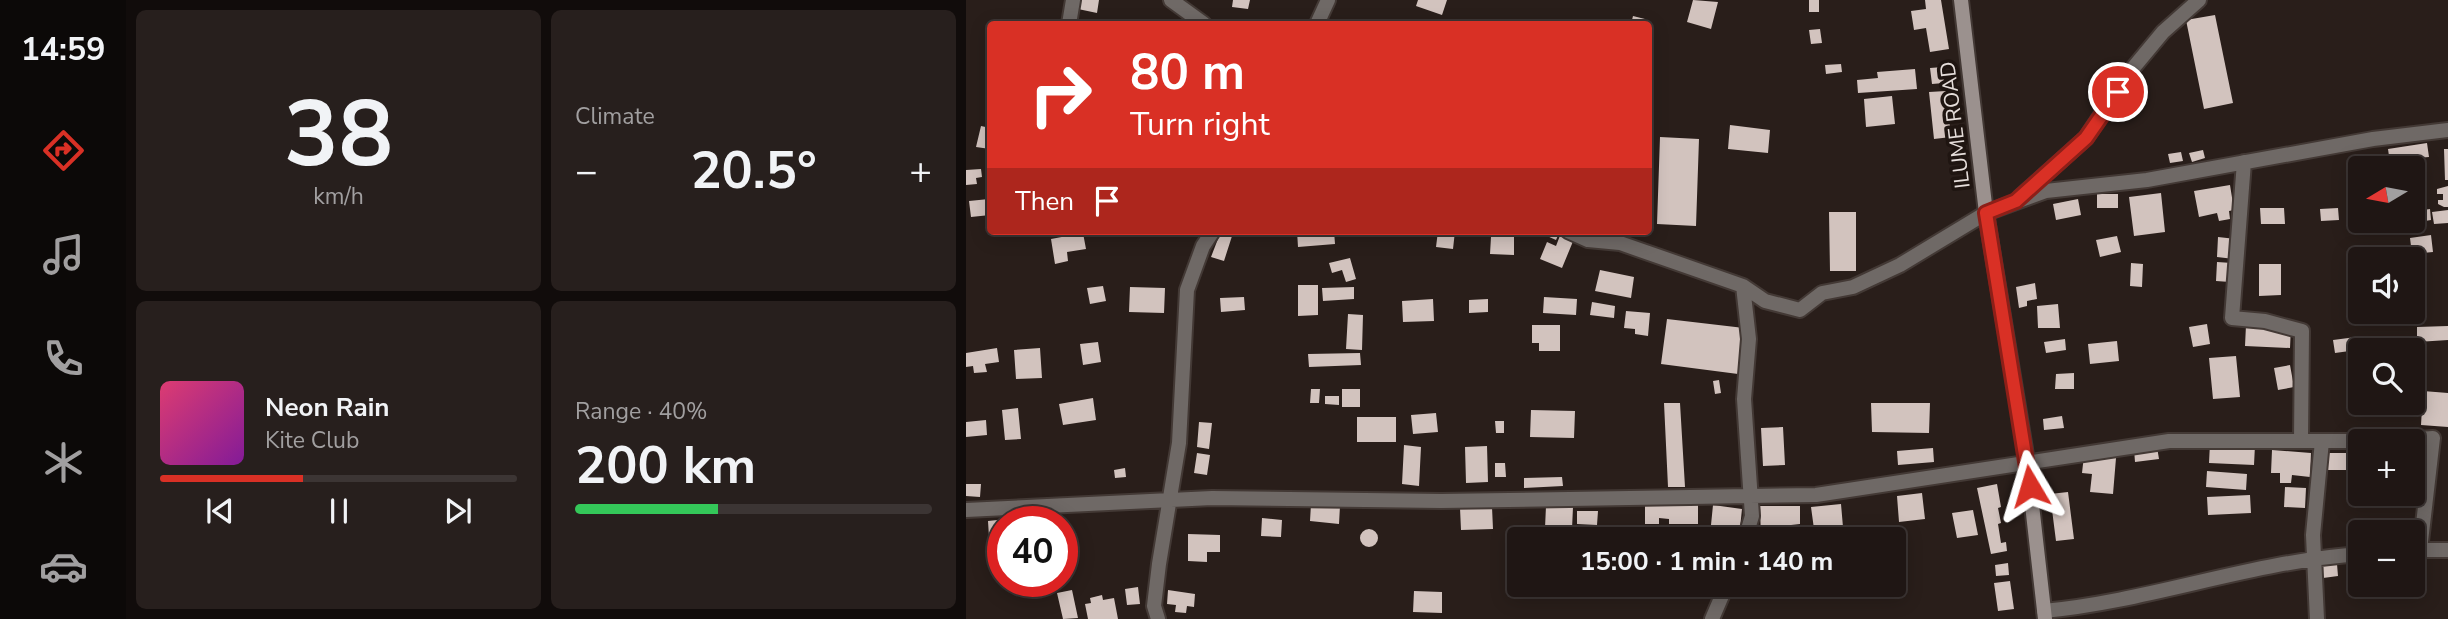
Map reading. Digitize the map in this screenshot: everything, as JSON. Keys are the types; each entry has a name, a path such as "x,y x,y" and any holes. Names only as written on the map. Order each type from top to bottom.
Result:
{"street":[{"path":"1070,21 1073,0"},
{"path":"1171,0 1200,21"},
{"path":"1318,21 1328,0"},
{"name":"ILUME ROAD","path":"1961,0 1986,213 2027,461 2044,615"},
{"path":"2016,201 2086,138 2129,73 2162,32 2199,0"},
{"path":"1577,235 1588,240 1620,243 1743,286 1765,301 1800,310 1822,293 1853,287 1900,265 1986,213 2046,191 2147,180 2373,139 2448,130"},
{"path":"2244,162 2232,318 2276,323 2302,331 2301,439"},
{"path":"1158,619 1154,606 1179,443 1187,290 1203,246 1210,235"},
{"path":"1743,286 1749,339 1744,399 1752,497 1752,516 1749,527"},
{"path":"2425,439 2433,438 2425,494"},
{"path":"966,510 1171,500 1816,495 2169,441 2348,441"},
{"path":"2316,619 2313,535 2322,441"},
{"path":"2425,550 2448,550"},
{"path":"2044,615 2244,570 2348,555"},
{"path":"1712,619 1721,597"}],"building":[{"path":"1080,0 1099,0 1097,13 1078,9"},
{"path":"1233,0 1250,0 1248,9 1232,7"},
{"path":"1418,0 1447,0 1442,15 1416,6"},
{"path":"1693,0 1718,2 1711,29 1687,22"},
{"path":"1809,0 1819,0 1819,12 1809,12"},
{"path":"1925,0 1941,0 1949,49 1930,52 1926,28 1914,30 1911,11 1926,9"},
{"path":"2215,15 2233,103 2204,109 2186,20"},
{"path":"1633,16 1645,19 1644,21 1632,21"},
{"path":"1820,29 1822,43 1811,44 1809,30"},
{"path":"1841,64 1842,72 1826,74 1825,65"},
{"path":"1943,67 1944,83 1932,84 1930,68"},
{"path":"1915,69 1917,89 1858,93 1857,80 1878,78 1877,72"},
{"path":"1946,91 1951,137 1934,139 1929,92"},
{"path":"1892,96 1895,124 1866,127 1864,99"},
{"path":"1730,125 1770,130 1768,153 1728,149"},
{"path":"981,126 987,127 987,149 976,147"},
{"path":"1660,137 1699,139 1696,226 1657,224"},
{"path":"2427,143 2429,157 2389,156 2388,149"},
{"path":"2444,149 2448,149 2448,180 2445,180"},
{"path":"2203,150 2205,158 2192,162 2189,153"},
{"path":"2181,152 2183,161 2170,163 2168,154"},
{"path":"981,169 982,177 976,178 977,184 966,185 966,170"},
{"path":"2230,185 2234,210 2229,211 2230,219 2219,221 2217,213 2199,217 2194,191"},
{"path":"2448,186 2448,207 2444,207 2438,204 2438,200 2443,200 2443,194 2437,194 2437,189"},
{"path":"2161,193 2165,232 2134,236 2129,197"},
{"path":"2097,194 2118,194 2118,208 2097,208"},
{"path":"987,199 987,215 971,217 969,201"},
{"path":"2078,199 2081,215 2056,220 2053,204"},
{"path":"2260,208 2284,208 2285,224 2261,224"},
{"path":"2338,208 2339,220 2321,221 2320,209"},
{"path":"2430,209 2431,220 2426,221 2426,210"},
{"path":"2448,210 2448,223 2434,224 2432,212"},
{"path":"1829,212 1856,212 1856,271 1830,271"},
{"path":"1083,235 1086,249 1067,252 1068,261 1055,264 1051,239"},
{"path":"1219,235 1232,235 1224,261 1211,257"},
{"path":"1297,235 1334,235 1335,244 1298,247"},
{"path":"1438,235 1455,235 1453,249 1436,247"},
{"path":"1545,235 1558,235 1556,240"},
{"path":"1560,235 1574,239 1562,268 1540,259 1547,242 1556,246"},
{"path":"2431,235 2433,252 2425,253 2425,247 2411,247 2410,238"},
{"path":"2117,236 2121,252 2100,257 2096,240"},
{"path":"1491,237 1514,237 1514,255 1490,254"},
{"path":"2218,237 2236,239 2234,259 2217,257"},
{"path":"1350,258 1356,279 1346,282 1342,270 1332,273 1329,263"},
{"path":"2217,262 2232,263 2230,282 2216,281"},
{"path":"2131,263 2143,264 2142,287 2130,286"},
{"path":"2259,264 2281,264 2281,295 2259,296"},
{"path":"1600,270 1634,277 1631,298 1595,291"},
{"path":"2035,283 2037,299 2027,301 2027,306 2019,308 2016,287"},
{"path":"1298,285 1318,285 1318,315 1298,316"},
{"path":"1103,286 1106,301 1090,304 1087,288"},
{"path":"1130,287 1165,288 1164,313 1129,312"},
{"path":"1354,287 1354,299 1323,301 1322,288"},
{"path":"1244,297 1245,310 1221,312 1220,298"},
{"path":"1544,297 1577,299 1576,315 1543,313"},
{"path":"1433,299 1434,321 1403,322 1402,301"},
{"path":"1488,299 1488,312 1469,313 1469,300"},
{"path":"1592,302 1615,306 1614,318 1590,315"},
{"path":"2058,304 2060,328 2038,328 2037,306"},
{"path":"1626,311 1650,313 1648,336 1635,334 1635,329 1624,328"},
{"path":"1348,314 1363,315 1362,350 1346,349"},
{"path":"1667,319 1744,328 1738,374 1661,364"},
{"path":"2207,324 2210,344 2193,347 2189,327"},
{"path":"1532,325 1560,325 1560,351 1539,351 1539,343 1532,343"},
{"path":"2246,325 2291,327 2290,348 2245,346"},
{"path":"2448,326 2448,340 2425,341 2425,338 2417,338 2417,327"},
{"path":"2348,338 2348,351 2335,353 2333,340"},
{"path":"2065,339 2066,350 2046,353 2044,342"},
{"path":"2117,341 2119,361 2090,364 2088,344"},
{"path":"1098,342 1101,362 1083,365 1080,344"},
{"path":"2425,345 2427,345 2425,386"},
{"path":"997,348 999,362 985,364 987,372 974,373 973,366 966,367 966,353"},
{"path":"1040,348 1042,378 1016,379 1014,350"},
{"path":"1360,353 1361,365 1309,367 1308,354"},
{"path":"2236,356 2240,397 2213,399 2209,358"},
{"path":"2290,365 2294,387 2278,390 2274,368"},
{"path":"2074,373 2074,389 2055,389 2056,374"},
{"path":"1719,380 1721,393 1715,394 1713,381"},
{"path":"1311,389 1320,389 1319,403 1310,403"},
{"path":"1342,389 1360,389 1360,407 1342,407"},
{"path":"2425,391 2448,393 2448,427 2421,425 2422,415 2425,415"},
{"path":"1325,396 1339,396 1339,405 1325,404"},
{"path":"1093,398 1096,420 1063,425 1059,404"},
{"path":"1664,403 1680,403 1685,487 1668,487"},
{"path":"1871,403 1930,403 1929,433 1872,432"},
{"path":"1018,408 1021,439 1005,440 1002,410"},
{"path":"1531,410 1575,411 1574,438 1530,437"},
{"path":"1436,413 1438,432 1413,434 1411,415"},
{"path":"2062,416 2064,428 2044,430 2043,419"},
{"path":"1357,417 1396,417 1396,442 1357,442"},
{"path":"986,420 987,435 966,437 966,422"},
{"path":"1495,421 1504,421 1504,433 1496,433"},
{"path":"1199,422 1212,423 1209,449 1197,447"},
{"path":"1783,427 1785,465 1763,466 1761,428"},
{"path":"2210,443 2255,445 2254,465 2209,463"},
{"path":"1404,445 1421,447 1419,486 1402,484"},
{"path":"1487,446 1488,482 1466,483 1465,447"},
{"path":"2157,447 2159,459 2135,462 2134,449"},
{"path":"1933,448 1934,462 1898,465 1897,451"},
{"path":"2272,450 2311,453 2310,477 2292,475 2291,483 2280,483 2280,473 2271,473"},
{"path":"1197,453 1210,455 1207,475 1194,473"},
{"path":"2327,453 2346,453 2346,470 2327,470"},
{"path":"2084,455 2116,458 2113,494 2090,492 2092,474 2082,473"},
{"path":"1495,463 1505,463 1506,477 1495,477"},
{"path":"1125,468 1126,477 1115,478 1114,470"},
{"path":"2207,471 2247,474 2246,490 2206,487"},
{"path":"1562,477 1563,486 1524,488 1524,478"},
{"path":"966,484 981,484 980,497 966,496"},
{"path":"1997,484 2001,507 1998,508 2001,523 1998,524 2001,543 2006,542 2007,551 1991,554 1977,488"},
{"path":"2285,487 2306,488 2305,508 2284,507"},
{"path":"2068,492 2074,539 2056,541 2050,494"},
{"path":"1922,493 1925,519 1899,522 1897,496"},
{"path":"2250,495 2251,513 2208,515 2207,497"},
{"path":"1311,504 1340,506 1339,524 1310,521"},
{"path":"1841,504 1843,527 1814,527 1811,507"},
{"path":"1645,505 1698,505 1698,524 1669,524 1669,519 1659,518 1659,524 1645,524"},
{"path":"1713,505 1742,509 1740,527 1711,525"},
{"path":"1546,506 1573,507 1572,527 1545,527"},
{"path":"1760,506 1800,506 1800,524 1791,527 1761,527"},
{"path":"1492,507 1493,529 1461,530 1460,508"},
{"path":"1973,510 1978,535 1957,538 1952,513"},
{"path":"1577,511 1598,511 1597,525 1577,524"},
{"path":"1262,518 1282,520 1281,537 1261,536"},
{"path":"1369,529 1375,532 1378,538 1375,544 1369,547 1363,544 1360,538 1363,532"},
{"path":"1188,534 1220,535 1220,552 1207,552 1207,562 1188,561"},
{"path":"2008,563 2009,575 1996,576 1995,565"},
{"path":"2337,564 2338,576 2323,578 2321,566"},
{"path":"2010,581 2014,609 1998,611 1994,583"},
{"path":"1138,587 1140,604 1127,605 1125,589"},
{"path":"1168,590 1195,594 1194,607 1187,606 1186,613 1175,612 1176,605 1167,604"},
{"path":"1414,591 1442,592 1442,613 1413,612"},
{"path":"1102,595 1103,600 1114,598 1118,619 1088,619 1085,604 1091,603 1090,598"},
{"path":"1058,597 1074,597 1078,618 1063,619"}],"route":[{"path":"2030,486 1986,213 2016,201 2086,138 2118,92"}]}
